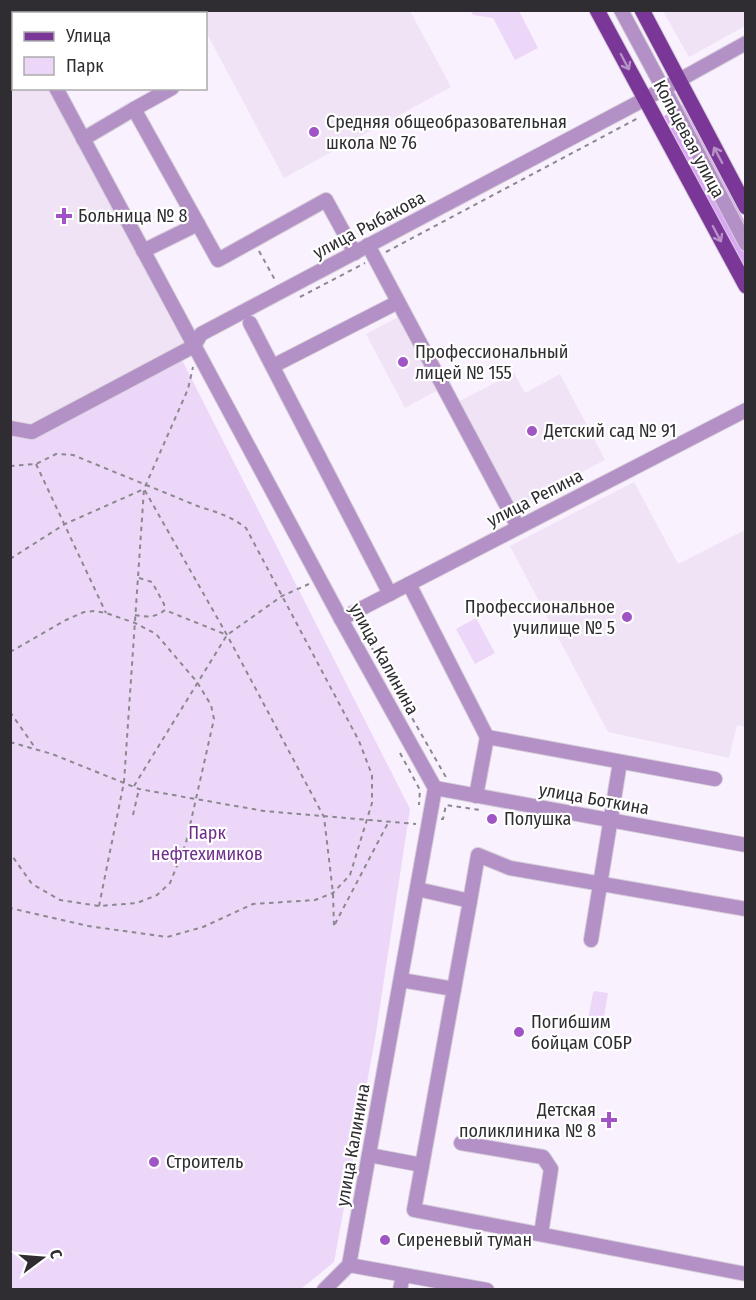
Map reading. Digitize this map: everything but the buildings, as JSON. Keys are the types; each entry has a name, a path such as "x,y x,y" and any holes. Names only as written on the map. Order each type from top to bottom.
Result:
{"main road":[{"name":"Кольцевая улица","path":"597,10 746,286"},
{"name":"Кольцевая улица","path":"642,10 746,207"}],"street":[{"path":"621,10 658,80"},
{"name":"улица Рыбакова","path":"10,428 32,432 194,346 201,334 355,253 372,252 648,105 678,79 746,43"},
{"name":"улица Калинина","path":"57,90 341,619 435,788 349,1265"},
{"path":"83,139 166,90"},
{"path":"668,96 746,244"},
{"path":"134,109 218,260 326,200 355,253"},
{"path":"143,250 198,224"},
{"path":"372,252 518,527"},
{"path":"273,366 398,302"},
{"path":"250,323 390,594"},
{"name":"улица Репина","path":"341,619 746,410"},
{"path":"409,584 487,737 476,796"},
{"path":"487,737 715,779"},
{"path":"591,940 620,762"},
{"name":"улица Боткина","path":"435,788 746,845"},
{"path":"746,909 510,868 478,855 414,1210 746,1274"},
{"path":"417,889 470,901"},
{"path":"401,980 454,989"},
{"path":"461,1143 543,1158 551,1169 542,1234"},
{"path":"369,1155 422,1165"},
{"path":"324,1290 349,1265 487,1290"},
{"path":"400,1290 403,1275"}],"path":[{"path":"291,301 372,252 648,105"},
{"path":"253,241 277,284"},
{"path":"193,367 198,377"},
{"path":"99,906 124,782 145,487 188,389"},
{"path":"10,466 36,464 56,454 73,455 145,487 220,513 246,528 359,741 372,775 372,803 350,875 333,893 315,900 253,904 203,927 167,937 88,926 10,908"},
{"path":"36,464 105,614"},
{"path":"10,559 65,524 145,487"},
{"path":"145,487 324,817 333,893 334,927 388,822"},
{"path":"139,578 152,582 165,610"},
{"path":"134,786 227,635 282,596 309,584"},
{"path":"165,610 227,635"},
{"path":"135,615 151,617 165,610"},
{"path":"10,652 84,612 95,611 135,623 156,634 197,682 211,705 214,719 186,843 170,883 157,895 137,903 99,906 60,900 32,884 10,853"},
{"path":"369,643 449,783"},
{"path":"10,712 37,749"},
{"path":"10,742 37,749 139,789 264,811 417,824"},
{"path":"398,749 420,790 418,812"},
{"path":"133,815 139,789"}],"shaded area":[{"name":"Средняя общеобразовательная школа № 76","path":"410,11 451,87 284,178 207,34 207,12 195,12"},
{"path":"663,11 745,11 745,26 689,57"},
{"name":"Больница № 8","path":"12,74 12,90 50,90 184,344 31,425 11,421 10,75"},
{"path":"683,105 745,222 745,239 677,108"},
{"path":"670,112 745,254 745,270 664,116"},
{"name":"Профессиональный лицей № 155","path":"400,316 440,389 405,408 366,334"},
{"name":"Детский сад № 91","path":"514,373 525,393 560,374 605,460 515,507 460,401"},
{"name":"Профессиональное училище № 5","path":"634,482 678,564 745,530 745,727 737,725 729,758 608,732 510,546"}],"green space":[{"path":"471,11 519,11 538,48 515,60 493,18 473,15"},
{"name":"Парк нефтехимиков","path":"182,360 410,809 375,1039 334,1262 301,1289 11,1289 11,434 34,438"},
{"path":"476,618 495,653 475,664 456,629"},
{"path":"595,991 608,993 602,1030 589,1028 587,1025"}],"place":[{"name":"Средняя общеобразовательная школа № 76","path":"314,132"},
{"name":"Больница № 8","path":"64,216"},
{"name":"Профессиональный лицей № 155","path":"403,362"},
{"name":"Детский сад № 91","path":"532,431"},
{"name":"Профессиональное училище № 5","path":"627,617"},
{"name":"Полушка","path":"492,819"},
{"name":"Погибшим бойцам СОБР","path":"519,1032"},
{"name":"Детская поликлиника № 8","path":"609,1120"},
{"name":"Строитель","path":"154,1162"},
{"name":"Сиреневый туман","path":"385,1240"}]}
